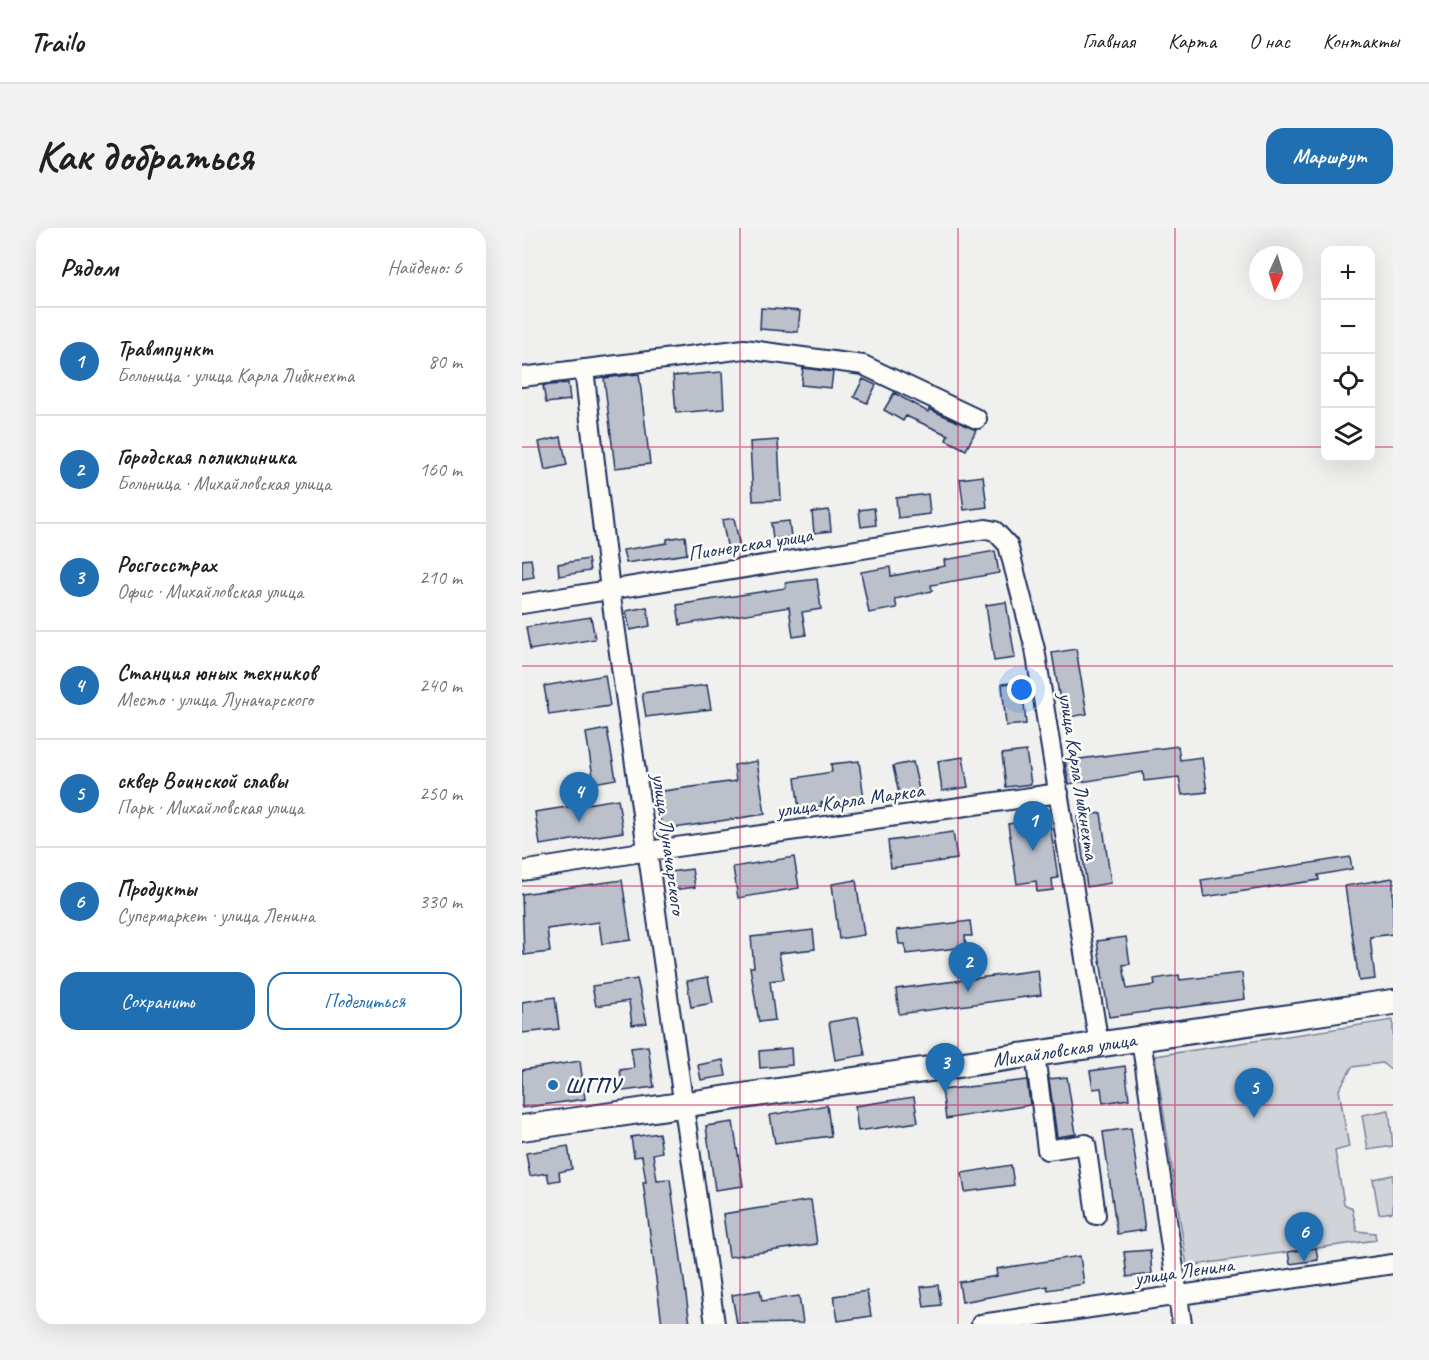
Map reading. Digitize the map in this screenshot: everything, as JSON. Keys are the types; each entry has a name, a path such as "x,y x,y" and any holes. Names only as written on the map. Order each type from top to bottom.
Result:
{"main road":[{"name":"Михайловская улица","path":"522,1128 1393,1002"}],"street":[{"path":"522,377 744,349 863,365 977,419"},
{"name":"улица Луначарского","path":"584,369 610,590 715,1324"},
{"name":"Пионерская улица","path":"522,604 986,529"},
{"name":"улица Карла Либкнехта","path":"986,529 1002,536 1013,557 1035,648 1099,1045"},
{"name":"улица Карла Маркса","path":"522,871 1059,793"},
{"path":"1141,1039 1182,1324"},
{"path":"1035,1054 1047,1150 1086,1144 1096,1215"},
{"name":"улица Ленина","path":"981,1324 1393,1264"}],"shaded area":[{"path":"1393,1020 1393,1072 1382,1063 1352,1067 1339,1090 1349,1147 1335,1151 1344,1204 1352,1208 1357,1231 1375,1233 1376,1240 1187,1266 1155,1056"},
{"path":"1389,1110 1393,1146 1368,1150 1362,1115"},
{"path":"1393,1175 1393,1212 1379,1214 1373,1179"}],"building":[{"path":"761,308 800,311 798,332 760,329"},
{"path":"803,368 833,372 831,388 801,385"},
{"path":"722,372 724,409 676,413 673,376"},
{"path":"639,374 650,464 615,468 604,378"},
{"path":"863,379 876,385 867,403 854,397"},
{"path":"568,383 570,400 546,403 543,386"},
{"path":"894,393 928,412 929,409 976,430 966,450 946,440 948,435 906,416 903,421 884,410"},
{"path":"561,437 567,465 545,470 539,442"},
{"path":"778,440 781,500 753,501 750,442"},
{"path":"983,476 987,507 964,510 960,479"},
{"path":"928,494 930,514 898,518 896,498"},
{"path":"874,508 876,525 861,527 859,510"},
{"path":"829,510 831,531 814,533 812,512"},
{"path":"734,518 740,547 728,550 722,520"},
{"path":"789,521 791,537 773,539 771,523"},
{"path":"685,536 687,554 626,563 623,550 667,543 667,539"},
{"path":"995,551 999,573 931,585 932,591 895,599 897,608 869,613 861,572 890,567 891,576 945,566 944,560"},
{"path":"531,559 534,577 522,579 522,560"},
{"path":"588,559 590,571 559,576 558,564"},
{"path":"817,579 821,609 802,612 806,635 793,637 789,607 680,625 677,605 786,588 785,583"},
{"path":"1006,602 1015,658 994,661 986,605"},
{"path":"647,607 650,626 630,630 626,611"},
{"path":"591,617 595,639 530,650 526,627"},
{"path":"1076,649 1087,714 1063,718 1052,653"},
{"path":"605,675 610,706 549,715 544,686"},
{"path":"1022,682 1026,724 1006,726 1002,684"},
{"path":"707,685 711,709 646,717 642,693"},
{"path":"607,729 616,779 594,783 586,733"},
{"path":"1178,746 1180,760 1202,757 1207,792 1182,795 1179,777 1144,781 1143,772 1069,784 1065,761"},
{"path":"1026,751 1031,784 1006,787 1002,754"},
{"path":"963,757 968,787 942,791 938,761"},
{"path":"757,761 765,814 662,830 656,792 736,781 734,765"},
{"path":"859,761 864,799 821,803 822,806 799,809 795,778 832,772 831,764"},
{"path":"913,762 919,790 899,794 893,766"},
{"path":"618,799 623,832 540,845 535,812"},
{"path":"1101,813 1111,883 1087,887 1077,817"},
{"path":"1049,818 1058,878 1052,879 1053,890 1037,892 1036,881 1017,884 1008,824"},
{"path":"953,832 957,859 891,868 888,841"},
{"path":"794,857 799,888 738,898 733,867"},
{"path":"1350,857 1352,869 1318,875 1319,880 1204,897 1201,880"},
{"path":"692,869 695,887 673,890 670,872"},
{"path":"1393,878 1393,934 1370,937 1375,979 1359,981 1345,886"},
{"path":"622,880 631,940 602,944 599,922 547,929 550,952 524,955 522,894"},
{"path":"856,880 864,935 839,939 832,884"},
{"path":"970,921 972,936 965,936 966,947 906,954 905,944 899,944 897,930"},
{"path":"813,930 815,949 779,953 784,979 770,981 775,1020 759,1022 750,967 754,967 751,937"},
{"path":"1126,937 1130,964 1123,965 1127,989 1155,985 1154,979 1179,975 1180,980 1242,973 1245,999 1109,1017 1097,941"},
{"path":"1038,970 1041,995 899,1014 896,989"},
{"path":"708,977 713,1003 691,1007 687,981"},
{"path":"637,979 647,1023 632,1025 629,1001 596,1006 592,986"},
{"path":"555,997 559,1029 522,1033 522,1002"},
{"path":"858,1017 865,1055 835,1060 829,1022"},
{"path":"648,1046 654,1087 623,1091 620,1070 634,1068 631,1048"},
{"path":"791,1048 792,1065 760,1068 759,1051"},
{"path":"723,1060 726,1076 701,1080 698,1065"},
{"name":"ШГПУ","path":"580,1061 585,1099 522,1108 522,1070"},
{"path":"1125,1066 1129,1099 1103,1103 1101,1088 1093,1089 1090,1071"},
{"path":"1067,1077 1076,1134 1057,1137 1049,1079"},
{"path":"1027,1080 1030,1105 946,1119 942,1090"},
{"path":"914,1097 918,1122 858,1131 855,1106"},
{"path":"827,1105 831,1136 775,1143 770,1115"},
{"path":"733,1122 743,1186 715,1190 706,1126"},
{"path":"1131,1128 1145,1230 1117,1234 1103,1132"},
{"path":"659,1133 662,1152 653,1154 657,1180 670,1179 690,1324 662,1324 643,1182 646,1182 642,1156 634,1157 631,1137"},
{"path":"568,1146 572,1169 559,1172 560,1180 549,1182 547,1173 530,1176 526,1153"},
{"path":"1011,1165 1014,1185 965,1192 962,1173"},
{"path":"811,1200 817,1244 729,1257 723,1214"},
{"path":"1316,1248 1318,1260 1290,1264 1288,1252"},
{"path":"1150,1250 1152,1274 1127,1277 1124,1252"},
{"path":"1080,1256 1084,1284 1048,1290 1047,1286 962,1302 959,1282 997,1276 996,1269"},
{"path":"938,1285 941,1305 924,1307 921,1287"},
{"path":"760,1290 762,1301 799,1296 803,1323 737,1324 732,1295"},
{"path":"867,1291 871,1316 838,1321 834,1296"}],"place":[{"name":"Станция юных техников","path":"579,822"},
{"name":"Травмпункт","path":"1033,851"},
{"name":"Городская поликлиника","path":"968,992"},
{"name":"ШГПУ","path":"553,1085"},
{"name":"Росгосстрах","path":"945,1093"},
{"name":"сквер Воинской славы","path":"1254,1118"},
{"name":"Продукты","path":"1304,1262"}]}
